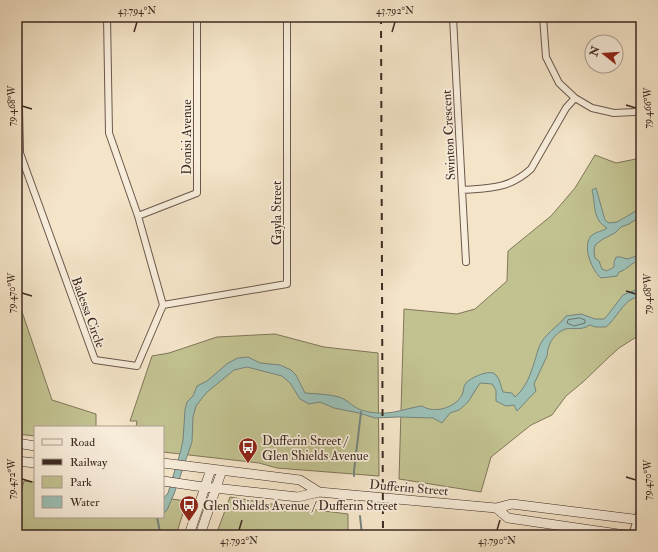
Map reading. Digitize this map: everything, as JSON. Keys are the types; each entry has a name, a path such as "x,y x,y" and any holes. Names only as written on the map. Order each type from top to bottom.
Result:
{"main road":[{"path":"17,443 34,446"},
{"path":"17,461 34,463"},
{"name":"Dufferin Street","path":"164,463 300,480 319,492"},
{"path":"189,535 211,469"},
{"path":"200,535 222,470"},
{"name":"Dufferin Street","path":"164,481 298,497 319,492 496,508 512,504 639,520"},
{"name":"Dufferin Street","path":"496,508 508,518 625,535"}],"street":[{"name":"Badessa Circle","path":"17,17 20,153 95,360 137,366 163,305"},
{"path":"107,17 109,133 138,216 163,305"},
{"name":"Donisi Avenue","path":"138,216 197,193 197,17"},
{"name":"Gayla Street","path":"163,305 287,284 287,17"},
{"name":"Swinton Crescent","path":"453,17 462,190 498,188 515,182 523,177 531,169 566,108 575,98"},
{"path":"543,17 546,56 559,83 575,98 592,108 614,113 634,112 641,110"},
{"path":"462,190 466,262"},
{"path":"632,535 639,520 641,507"}],"green space":[{"path":"595,155 616,163 641,158 641,334 619,348 566,396 552,415 531,425 491,457 481,492 399,479 404,309 457,314 475,309 507,281 508,251 551,216 575,188"},
{"path":"17,297 52,400 96,414 96,426 34,426 34,436 17,434"},
{"path":"275,334 324,347 378,353 379,476 277,468 259,463 164,452 164,426 136,426 137,421 130,421 152,356 169,353 217,337"},
{"path":"24,481 34,482 34,518 164,518 164,498 187,501 176,535 17,535 17,506"},
{"path":"230,497 277,505 348,514 348,535 292,535 287,532 269,535 216,535"}],"water":[{"path":"596,188 605,220 609,223 617,222 641,208 641,216 629,224 621,227 615,233 595,245 595,258 599,261 602,269 607,271 614,267 616,257 627,259 641,253 641,260 634,262 619,272 617,276 601,278 594,270 589,258 589,239 592,235 607,228 599,221 595,212 592,190"},
{"path":"641,288 641,296 629,301 606,327 595,327 590,325 582,328 566,329 553,338 550,343 547,356 534,384 536,391 517,411 514,405 506,406 496,401 496,390 492,384 480,383 468,402 459,410 450,413 442,423 433,418 375,418 334,408 320,402 309,404 300,399 290,383 282,376 247,367 234,370 206,393 196,406 193,417 192,442 174,494 167,510 164,513 164,498 168,493 181,450 187,402 193,396 197,386 207,381 228,363 238,358 248,357 260,363 280,365 291,370 296,375 305,393 339,397 363,411 373,413 390,413 422,406 432,409 444,408 459,400 465,384 468,381 485,373 493,373 496,375 503,392 512,393 515,397 528,380 541,342 566,316 581,314 595,319 604,319 623,295"}],"waterway":[{"path":"354,476 361,412"},
{"path":"360,516 362,535"},
{"path":"157,518 160,532 164,535"}],"railway":[{"path":"381,17 383,535"}],"place":[{"name":"Dufferin Street / Glen Shields Avenue","path":"248,464"},
{"name":"Glen Shields Avenue / Dufferin Street","path":"189,522"}]}
